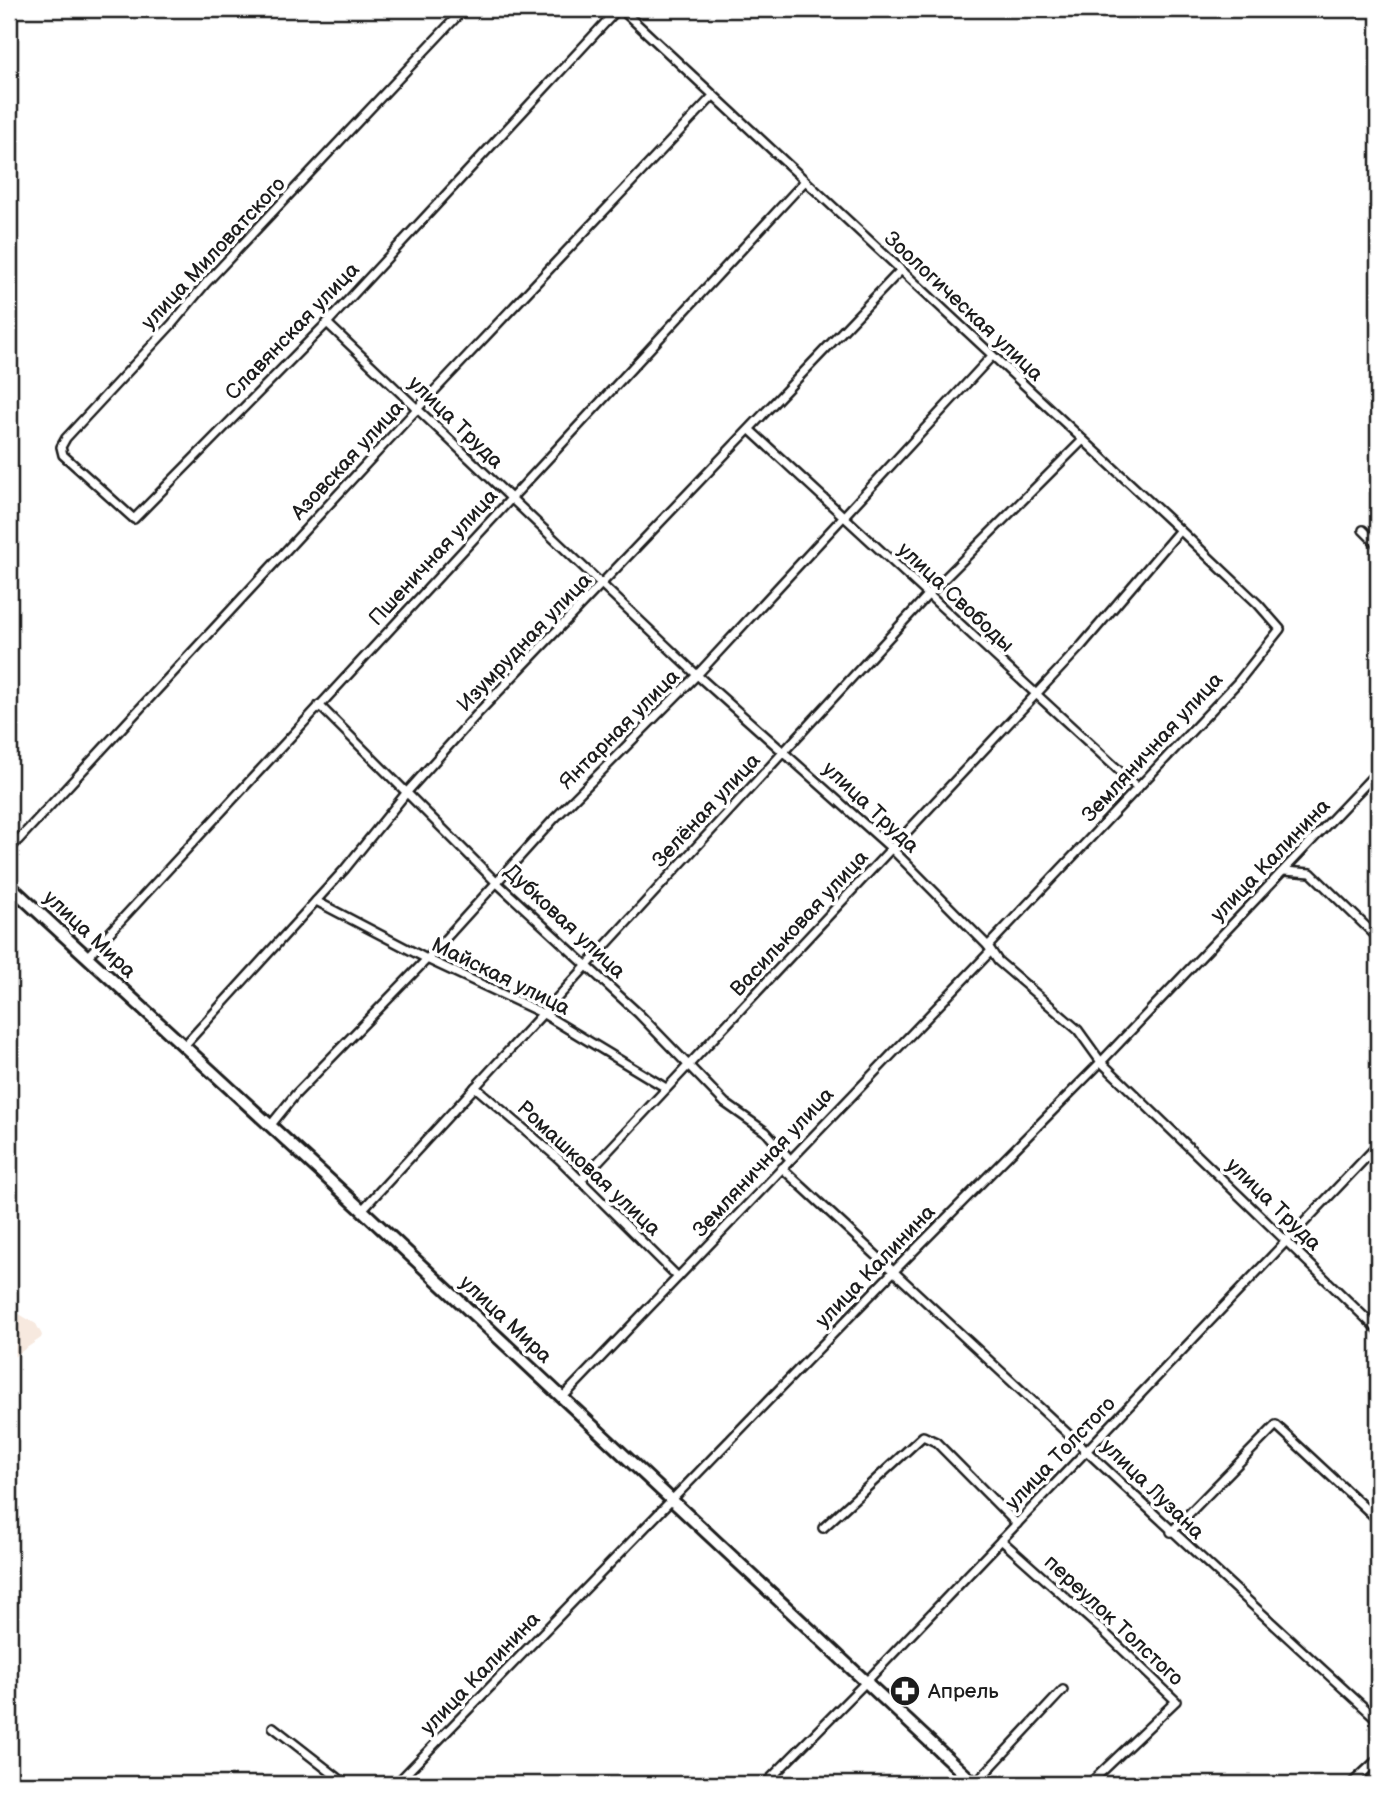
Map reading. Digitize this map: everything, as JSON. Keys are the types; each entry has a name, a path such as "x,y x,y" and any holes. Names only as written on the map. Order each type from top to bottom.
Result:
{"main road":[{"name":"улица Мира","path":"9,885 362,1210 975,1784"}],"street":[{"name":"улица Миловатского","path":"134,519 63,455 61,447 66,439 206,283 464,9"},
{"name":"Славянская улица","path":"134,519 327,323 620,9"},
{"name":"Зоологическая улица","path":"620,9 1180,530 1280,629"},
{"name":"Азовская улица","path":"9,850 417,409 713,96"},
{"name":"Пшеничная улица","path":"87,957 805,181"},
{"name":"Изумрудная улица","path":"183,1047 344,870 407,792 480,711 900,271"},
{"name":"улица Труда","path":"327,323 697,675 892,849 989,949 1078,1030 1101,1062 1378,1330"},
{"name":"Янтарная улица","path":"270,1126 295,1095 427,959 554,819 697,675 992,356"},
{"name":"улица Свободы","path":"750,430 1138,788"},
{"name":"Зелёная улица","path":"362,1210 928,595 1083,440"},
{"name":"Васильковая улица","path":"580,1181 1082,645 1180,530"},
{"path":"1363,530 1378,545"},
{"name":"Земляничная улица","path":"562,1398 989,949 1238,682 1280,629"},
{"name":"Дубковая улица","path":"319,705 496,882 639,1014 725,1103 766,1132 789,1158"},
{"name":"улица Калинина","path":"396,1784 1101,1062 1378,771"},
{"path":"1284,871 1311,873 1378,938"},
{"name":"Майская улица","path":"316,901 427,959 542,1013 666,1088"},
{"name":"Ромашковая улица","path":"475,1087 559,1159 678,1277"},
{"name":"улица Толстого","path":"765,1784 1088,1451 1378,1145"},
{"name":"улица Лузана","path":"782,1168 1088,1451 1171,1532 1378,1720"},
{"path":"1171,1532 1276,1425 1378,1520"},
{"path":"823,1528 923,1436 936,1442 1017,1524"},
{"name":"переулок Толстого","path":"1001,1540 1102,1630 1176,1701 1089,1784"},
{"path":"975,1784 1063,1690"},
{"path":"273,1727 346,1784"},
{"path":"1351,1784 1378,1759"}],"shaded area":[{"path":"9,1308 36,1324 42,1335 9,1360"}],"place":[{"name":"Апрель","path":"905,1691"}]}
